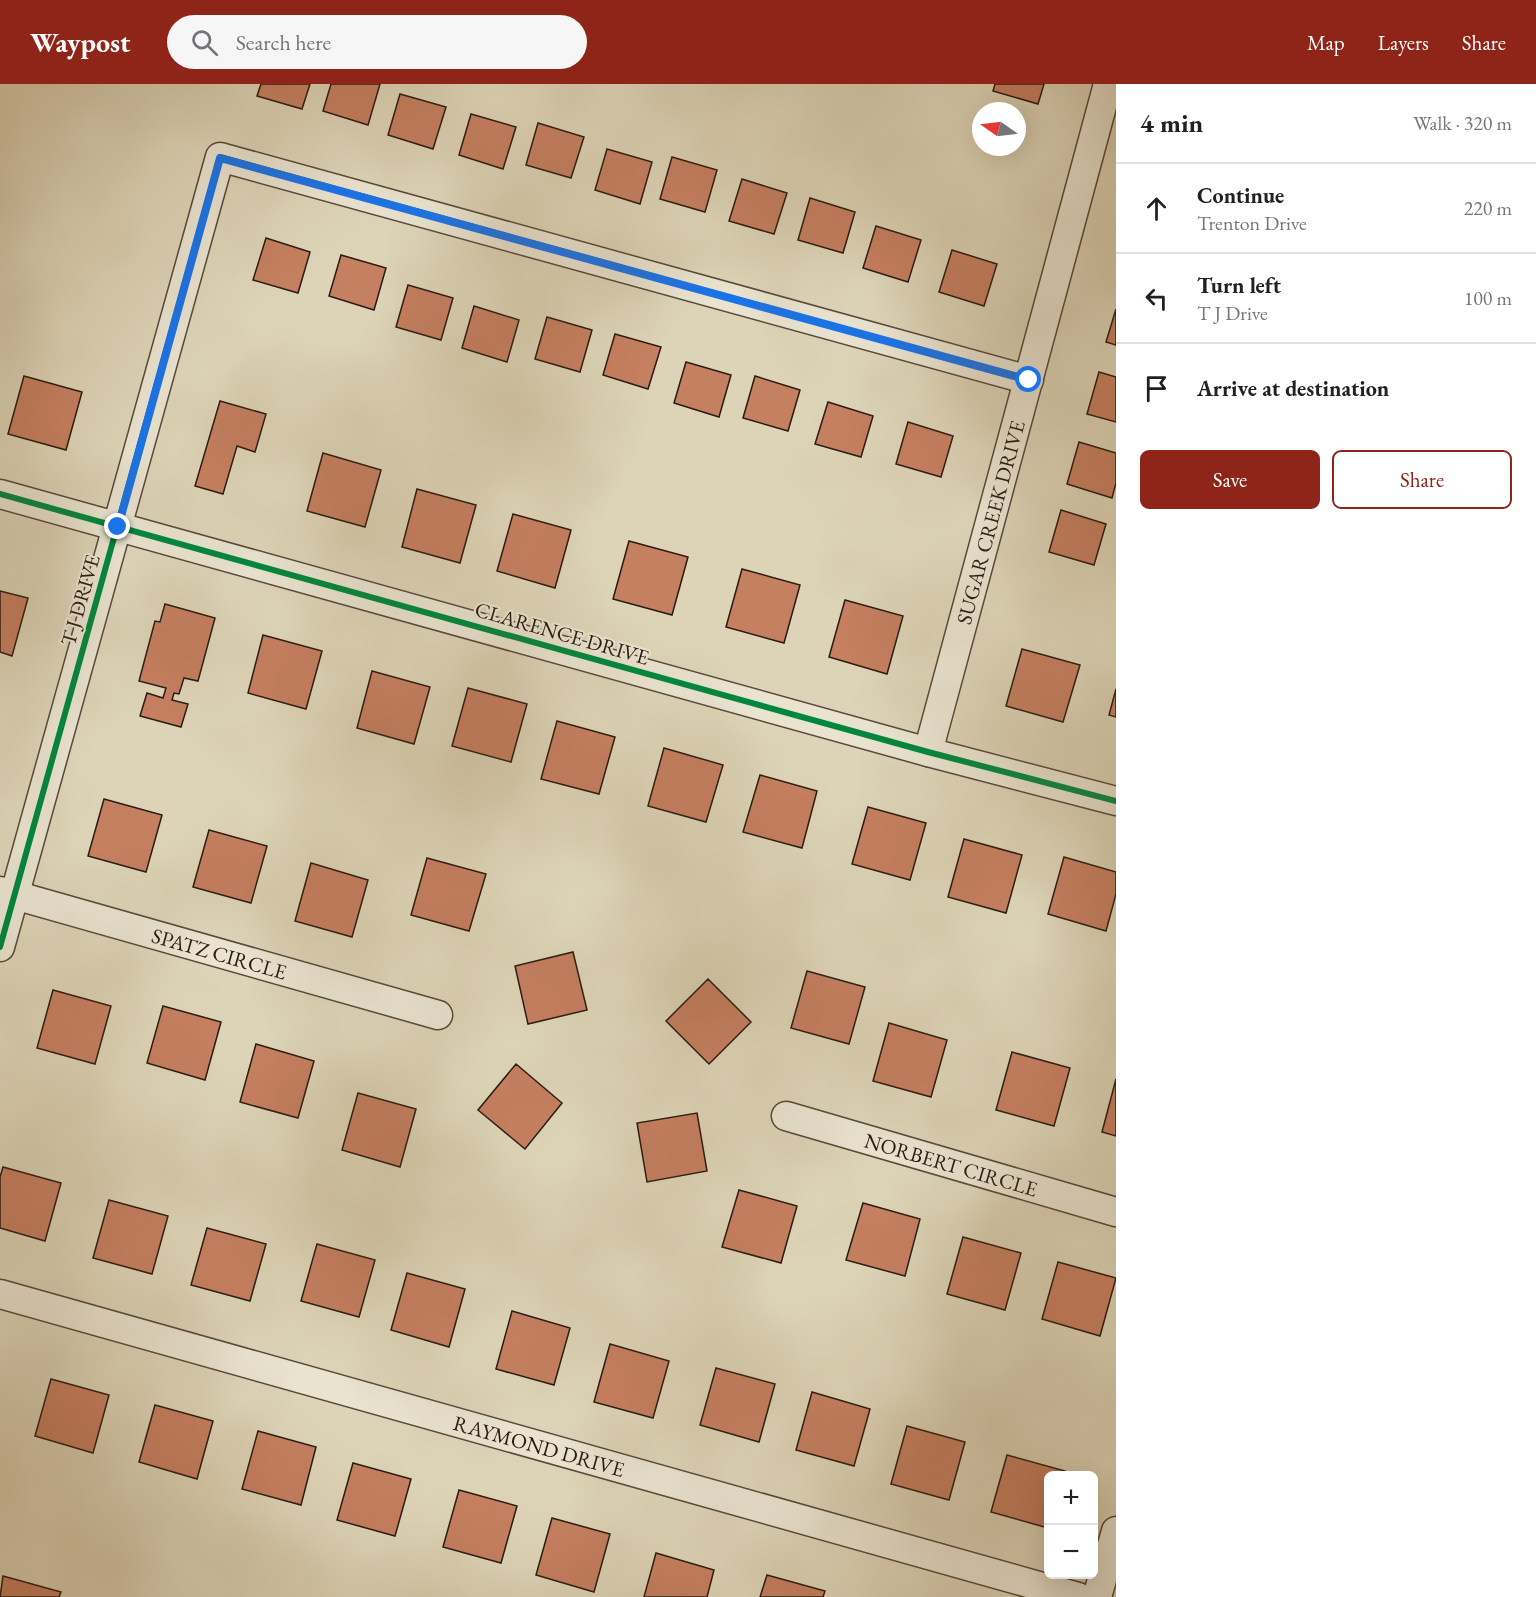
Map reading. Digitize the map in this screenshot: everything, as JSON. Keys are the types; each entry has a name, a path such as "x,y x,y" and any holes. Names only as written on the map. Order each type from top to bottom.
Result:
{"street":[{"name":"SUGAR CREEK DRIVE","path":"928,752 1108,84"},
{"name":"T J DRIVE","path":"0,946 7,893 118,527 220,158 1029,380"},
{"name":"CLARENCE DRIVE","path":"0,494 928,752 1116,801"},
{"name":"SPATZ CIRCLE","path":"7,893 438,1015"},
{"name":"NORBERT CIRCLE","path":"786,1116 1116,1212"},
{"name":"RAYMOND DRIVE","path":"0,1294 1078,1597"},
{"path":"1097,1597 1116,1531"}],"building":[{"path":"261,84 310,84 302,109 257,96"},
{"path":"331,84 380,84 368,125 323,111"},
{"path":"995,84 1044,84 1038,104 993,91"},
{"path":"400,94 446,107 433,149 388,135"},
{"path":"471,114 516,127 503,169 459,155"},
{"path":"538,123 584,137 571,178 526,165"},
{"path":"607,149 652,162 640,204 595,190"},
{"path":"672,157 717,170 705,212 660,199"},
{"path":"742,179 787,193 774,234 729,221"},
{"path":"810,198 855,212 843,253 798,240"},
{"path":"876,226 921,240 908,282 863,268"},
{"path":"266,238 310,252 298,293 253,280"},
{"path":"952,250 997,264 984,306 939,292"},
{"path":"341,255 386,268 374,310 329,296"},
{"path":"408,285 453,298 441,340 396,327"},
{"path":"474,306 519,320 507,362 462,348"},
{"path":"1116,309 1116,345 1106,342"},
{"path":"547,317 592,330 580,372 535,359"},
{"path":"615,334 661,347 648,389 603,375"},
{"path":"686,362 731,375 719,417 674,403"},
{"path":"1099,372 1116,377 1116,422 1087,414"},
{"path":"24,376 82,392 66,450 8,434"},
{"path":"755,376 800,390 788,431 743,418"},
{"path":"220,401 266,414 255,452 237,446 223,494 195,486"},
{"path":"828,402 873,416 861,457 815,444"},
{"path":"908,422 953,436 941,477 896,464"},
{"path":"1079,442 1116,453 1116,483 1112,498 1067,484"},
{"path":"323,453 381,470 365,527 307,511"},
{"path":"417,489 476,505 460,563 402,547"},
{"path":"1061,510 1106,524 1094,565 1049,552"},
{"path":"513,514 571,530 555,588 497,571"},
{"path":"629,541 688,557 672,615 613,599"},
{"path":"742,569 800,585 784,643 726,627"},
{"path":"0,591 28,598 12,656 0,652"},
{"path":"845,600 903,616 887,674 829,657"},
{"path":"165,604 215,618 198,681 184,678 179,694 174,693 172,700 188,704 181,727 140,716 147,693 163,698 166,688 139,681 155,621 160,622"},
{"path":"263,635 322,651 306,709 248,693"},
{"path":"1022,649 1080,665 1063,722 1006,706"},
{"path":"372,671 430,687 414,744 357,728"},
{"path":"468,688 527,704 511,762 452,746"},
{"path":"1116,689 1116,717 1109,715"},
{"path":"557,721 615,737 599,794 541,779"},
{"path":"664,748 723,765 706,822 648,806"},
{"path":"760,775 817,791 802,848 743,832"},
{"path":"104,799 162,815 146,872 88,856"},
{"path":"868,807 926,823 910,880 852,864"},
{"path":"209,830 267,846 251,903 193,887"},
{"path":"964,839 1022,855 1006,913 948,897"},
{"path":"1064,857 1116,872 1116,894 1106,931 1048,914"},
{"path":"427,858 486,874 469,931 411,915"},
{"path":"311,863 368,880 352,937 295,921"},
{"path":"573,952 587,1010 528,1024 515,966"},
{"path":"807,971 865,987 849,1044 791,1028"},
{"path":"708,979 751,1022 709,1064 666,1021"},
{"path":"53,990 111,1006 95,1064 37,1048"},
{"path":"163,1006 221,1022 205,1080 147,1063"},
{"path":"889,1023 947,1040 931,1097 873,1081"},
{"path":"256,1044 314,1061 298,1118 240,1102"},
{"path":"1012,1052 1070,1068 1054,1126 996,1110"},
{"path":"516,1064 562,1103 525,1149 478,1110"},
{"path":"1116,1079 1116,1136 1102,1132"},
{"path":"358,1093 416,1109 400,1167 342,1150"},
{"path":"697,1113 707,1171 647,1182 637,1123"},
{"path":"3,1167 61,1183 45,1241 0,1228 0,1177"},
{"path":"739,1190 797,1206 781,1263 722,1247"},
{"path":"109,1200 168,1216 152,1274 93,1258"},
{"path":"863,1203 920,1219 905,1276 846,1260"},
{"path":"207,1228 266,1244 250,1301 191,1285"},
{"path":"963,1237 1021,1253 1005,1310 947,1294"},
{"path":"317,1244 375,1260 359,1317 301,1301"},
{"path":"1058,1262 1116,1278 1100,1336 1042,1319"},
{"path":"407,1273 465,1289 449,1347 391,1330"},
{"path":"512,1311 570,1328 554,1385 496,1369"},
{"path":"610,1344 669,1361 653,1418 594,1402"},
{"path":"716,1368 775,1384 759,1442 700,1425"},
{"path":"51,1379 109,1395 93,1453 35,1436"},
{"path":"812,1392 870,1409 854,1466 796,1450"},
{"path":"155,1405 213,1421 197,1479 139,1462"},
{"path":"907,1426 965,1442 949,1500 891,1484"},
{"path":"258,1431 316,1447 301,1505 242,1489"},
{"path":"1007,1455 1065,1471 1044,1471 1044,1527 991,1512"},
{"path":"353,1463 411,1479 395,1536 337,1520"},
{"path":"459,1490 517,1506 501,1563 443,1547"},
{"path":"552,1518 610,1534 594,1592 536,1575"},
{"path":"656,1553 714,1570 707,1597 644,1597"},
{"path":"767,1575 825,1591 823,1597 760,1597"},
{"path":"3,1576 61,1592 59,1597 0,1597"}],"cycle path":[{"path":"0,947 220,157 1029,380"},
{"path":"0,494 928,752 1116,801"}],"route":[{"path":"118,527 220,158 1029,380"}]}
